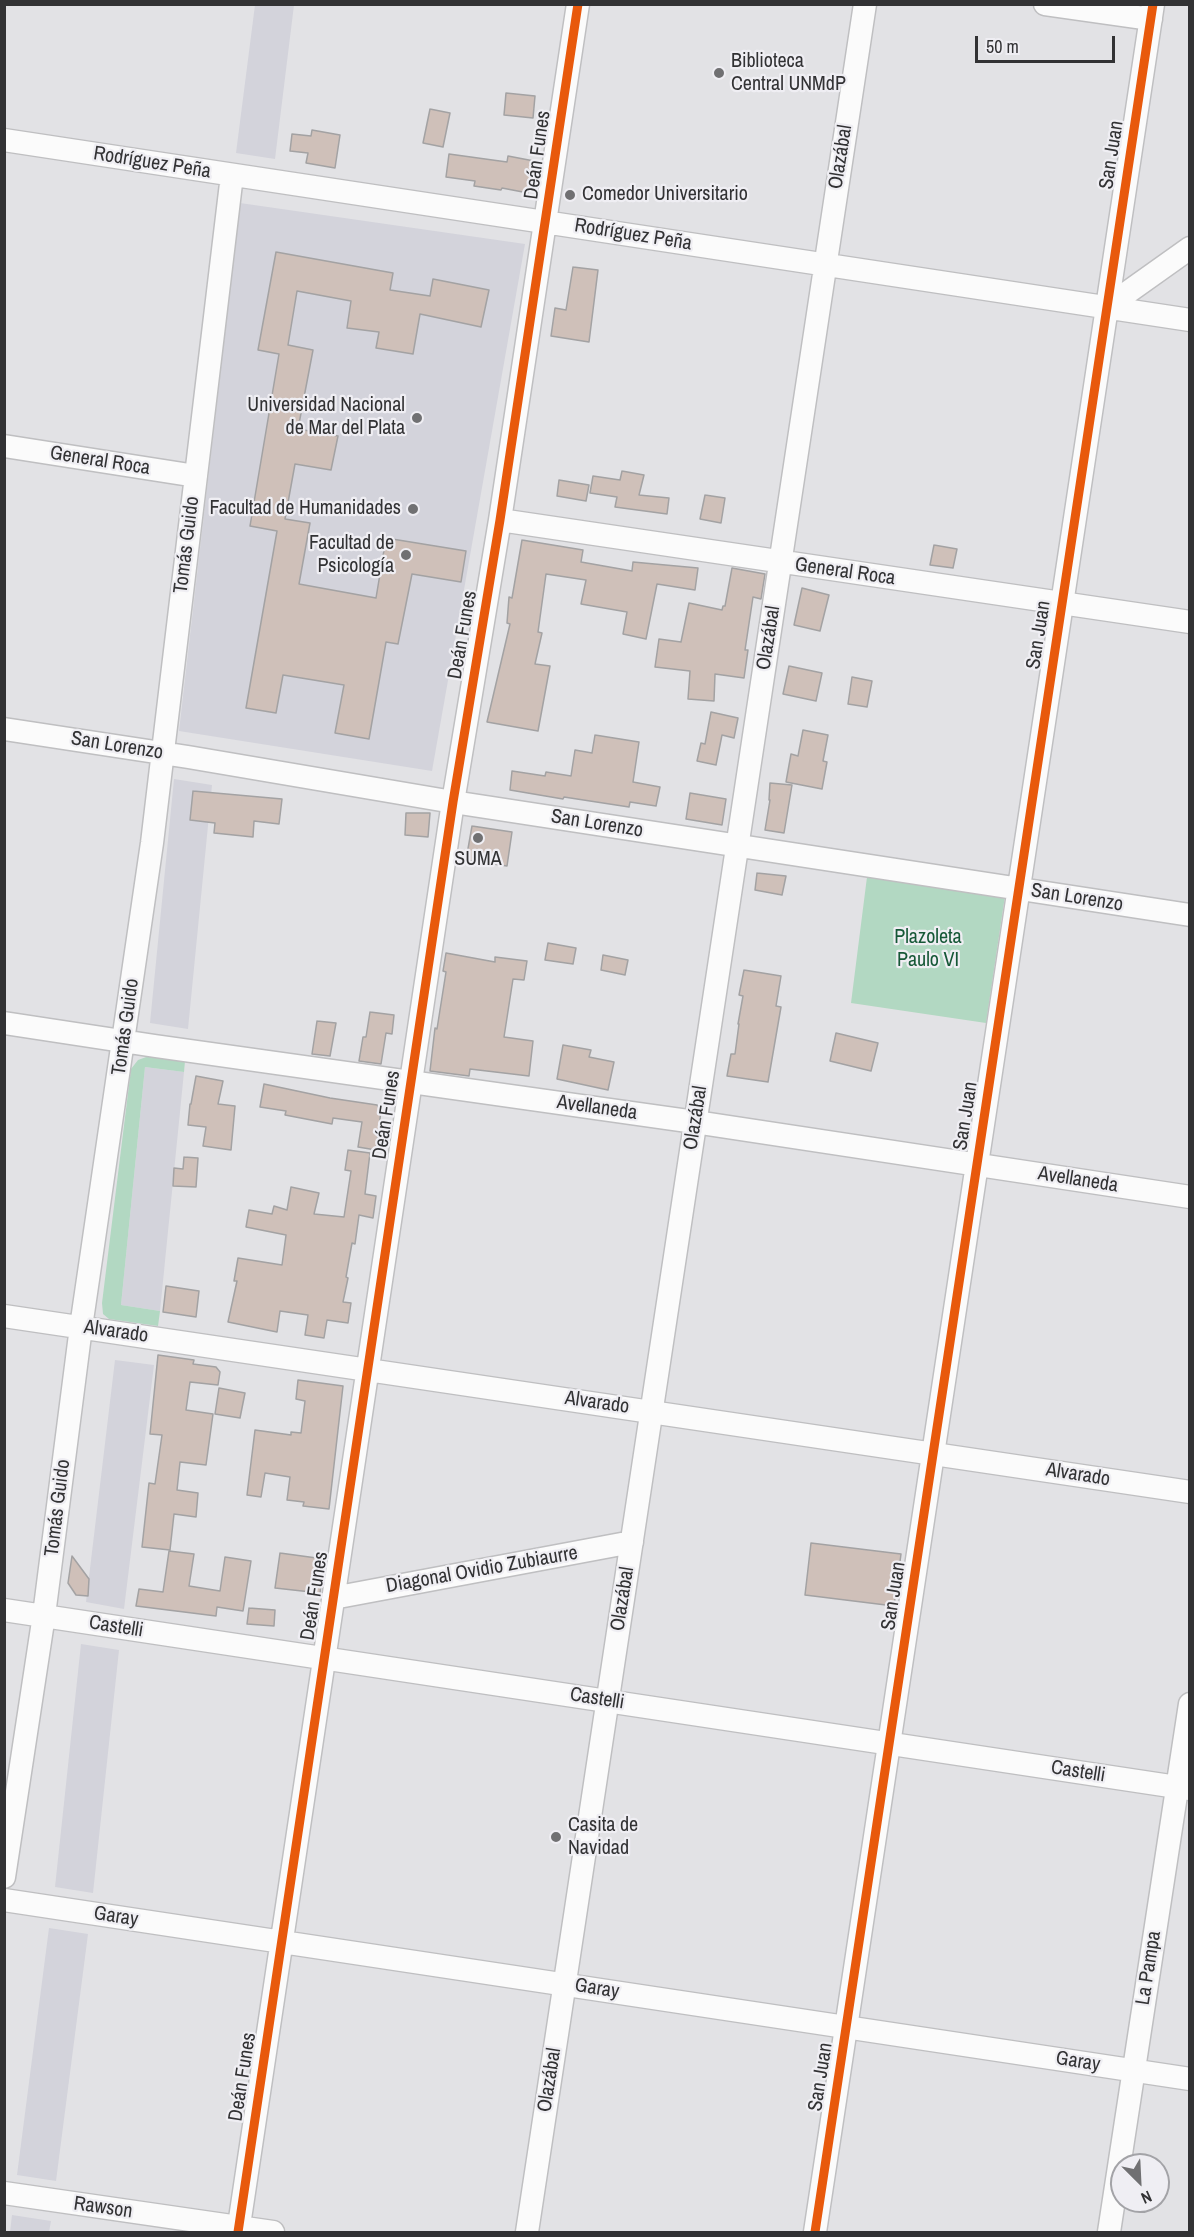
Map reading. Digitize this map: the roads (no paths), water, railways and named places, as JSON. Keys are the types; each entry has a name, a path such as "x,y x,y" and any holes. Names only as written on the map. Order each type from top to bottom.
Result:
{"street":[{"name":"Deán Funes","path":"239,2230 453,802 547,223 578,4"},
{"name":"Olazábal","path":"527,2232 864,4"},
{"path":"1045,4 1152,12"},
{"name":"San Juan","path":"815,2232 1152,12"},
{"name":"Rodríguez Peña","path":"4,140 1190,320"},
{"name":"Tomás Guido","path":"4,1877 44,1616 81,1327 152,843 232,176"},
{"path":"1107,307 1190,248"},
{"name":"General Roca","path":"4,446 196,476"},
{"name":"General Roca","path":"500,520 1190,622"},
{"name":"San Lorenzo","path":"4,729 453,802 1190,915"},
{"name":"Avellaneda","path":"4,1023 695,1122 1190,1197"},
{"name":"Alvarado","path":"4,1316 1190,1492"},
{"name":"Diagonal Ovidio Zubiaurre","path":"333,1598 632,1542"},
{"name":"Castelli","path":"4,1610 1183,1788"},
{"name":"La Pampa","path":"1109,2232 1134,2070 1183,1788 1190,1704"},
{"name":"Garay","path":"4,1900 1190,2079"},
{"name":"Rawson","path":"4,2193 239,2230 273,2232"}],"place":[{"name":"Biblioteca Central UNMdP","path":"719,73"},
{"name":"Comedor Universitario","path":"570,195"},
{"name":"Universidad Nacional de Mar del Plata","path":"417,418"},
{"name":"Facultad de Humanidades","path":"413,509"},
{"name":"Facultad de Psicología","path":"406,555"},
{"name":"SUMA","path":"478,838"},
{"name":"Casita de Navidad","path":"556,1837"}],"park label":[{"name":"Plazoleta Paulo VI","path":"928,950"}]}
